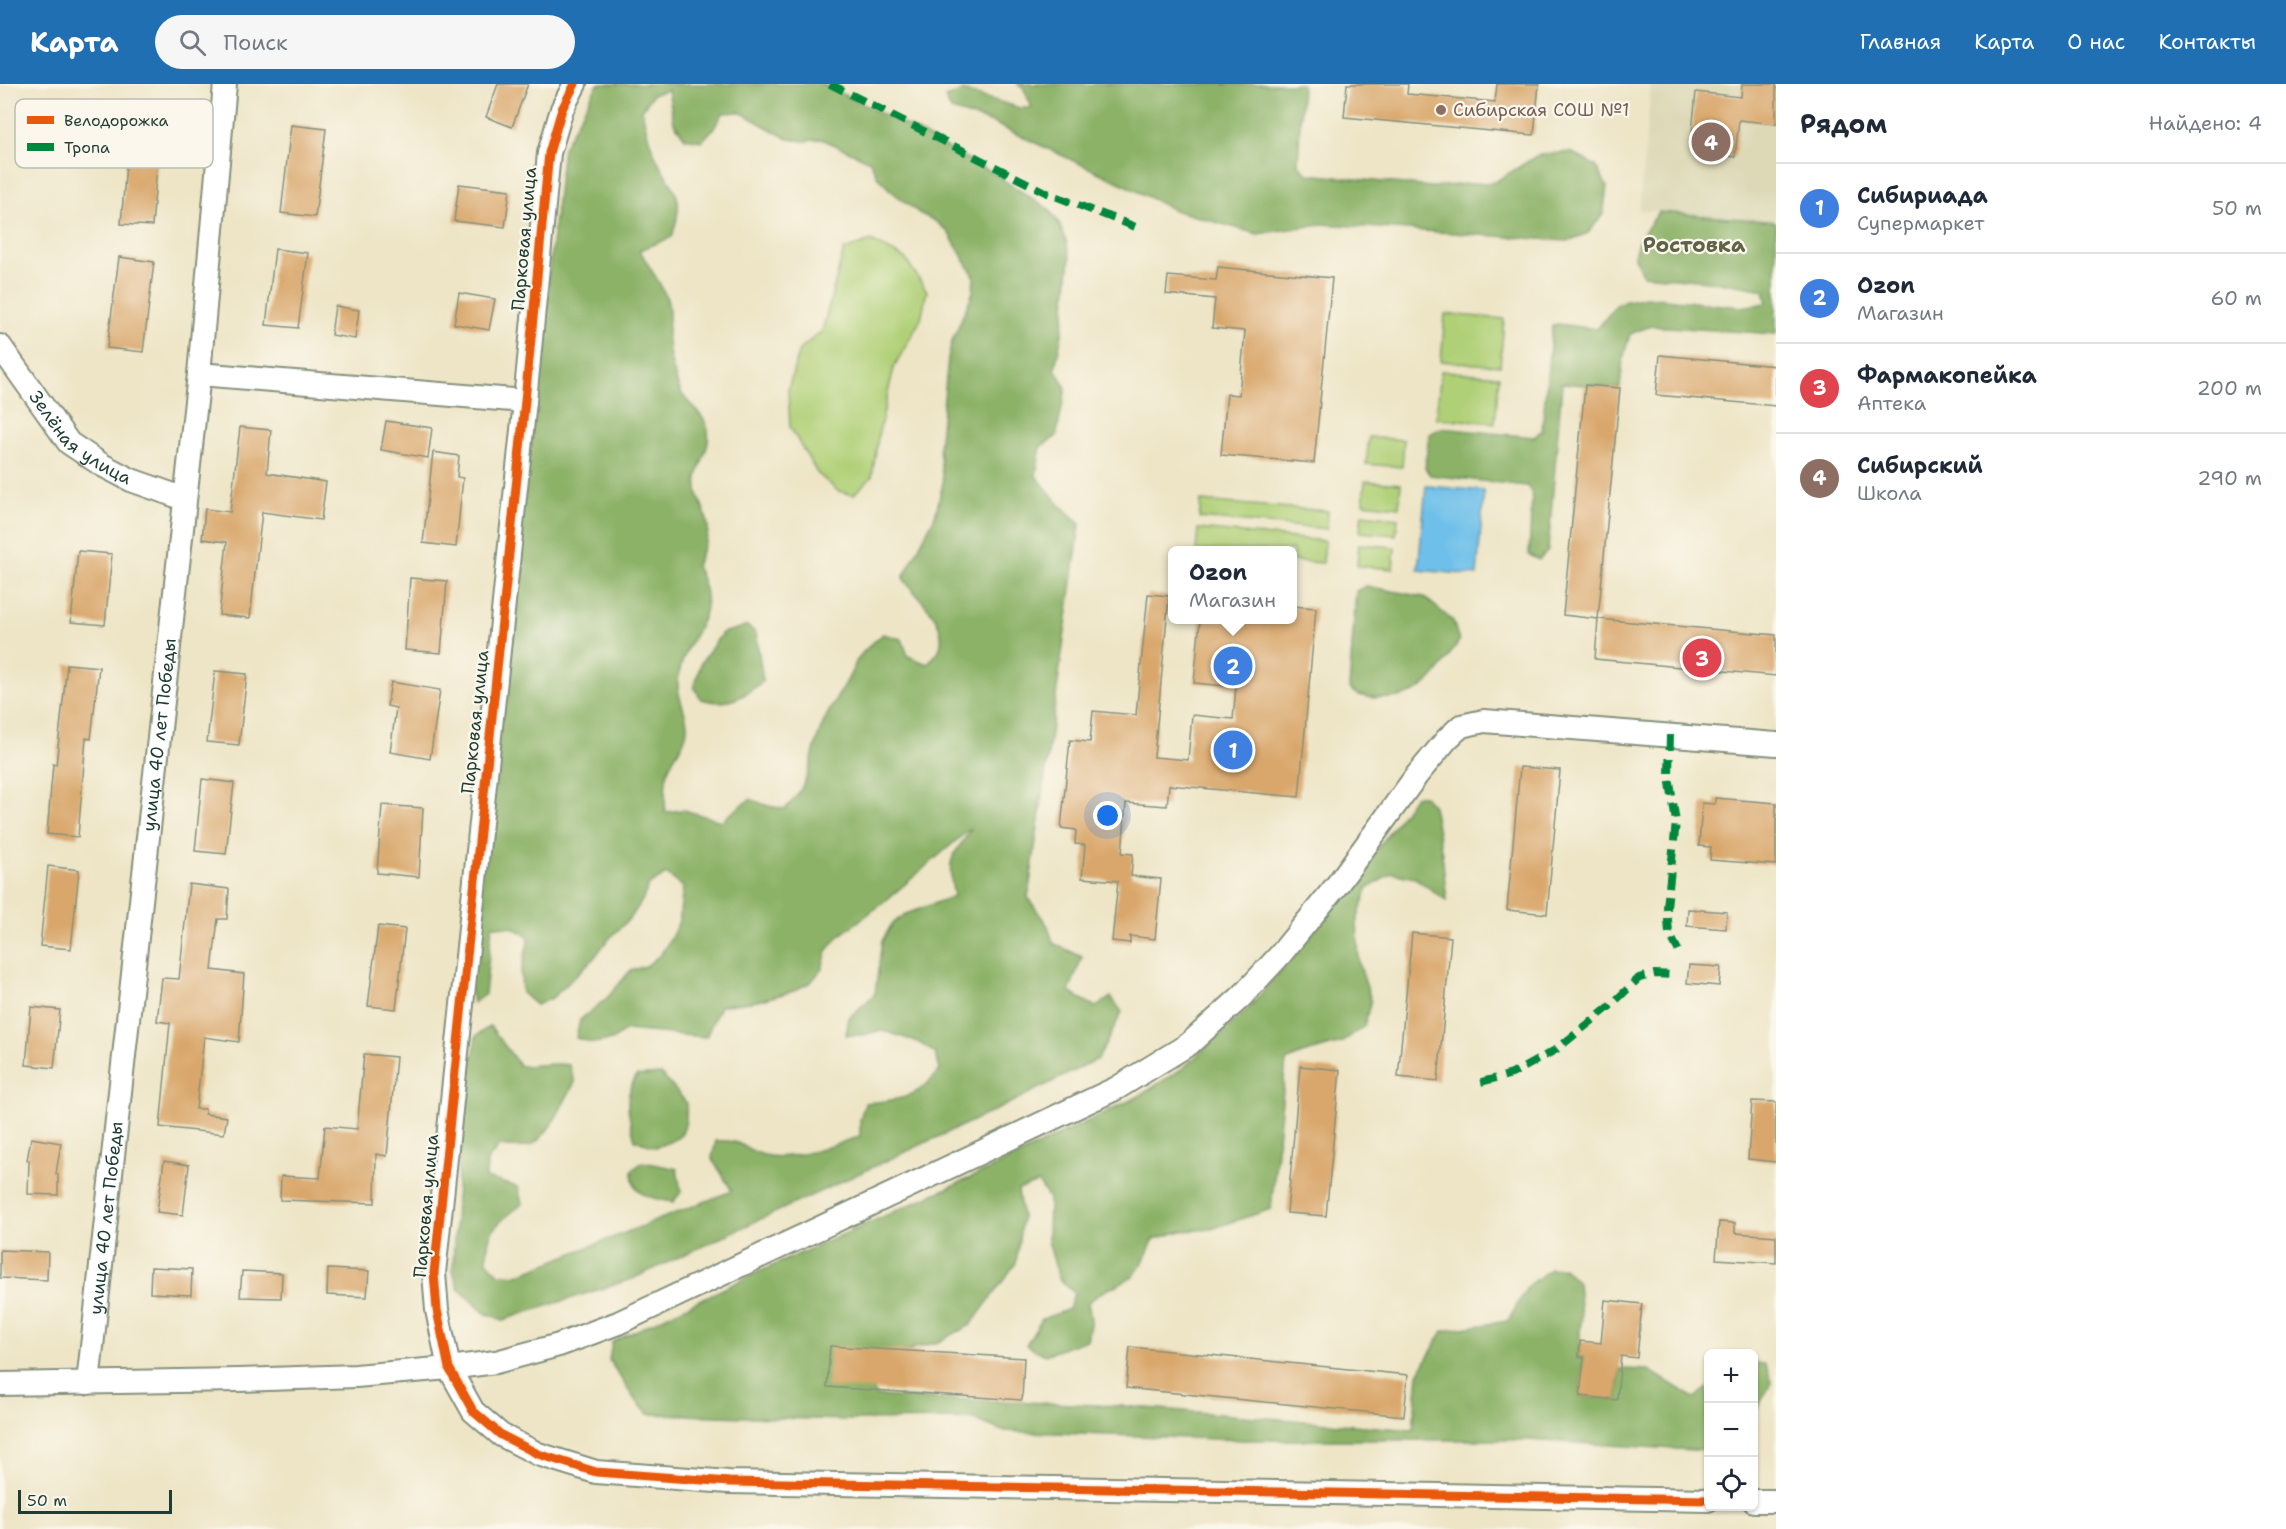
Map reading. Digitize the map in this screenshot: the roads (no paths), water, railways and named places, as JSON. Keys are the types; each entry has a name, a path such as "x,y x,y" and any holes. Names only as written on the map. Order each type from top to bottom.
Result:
{"street":[{"name":"улица 40 лет Победы","path":"88,1383 199,374 225,84"},
{"name":"Парковая улица","path":"575,84 561,109 549,153 434,1273 437,1310 448,1368 473,1411 501,1435 538,1454 596,1472 741,1483 1704,1500"},
{"name":"Зелёная улица","path":"0,346 69,443 102,465 131,480 185,499"},
{"path":"199,374 525,401"},
{"path":"0,1384 356,1376 496,1362 560,1345 618,1323 1117,1088 1189,1044 1242,996 1280,955 1337,885 1417,775 1461,726 1484,721 1776,744"},
{"path":"1758,1501 1776,1501"}],"water":[{"path":"1426,486 1484,491 1477,575 1418,570"}],"place":[{"name":"Сибирская СОШ №1","path":"1441,110"},
{"name":"Сибирский","path":"1711,142"},
{"name":"Фармакопейка","path":"1702,658"},
{"name":"Ozon","path":"1233,666"},
{"name":"Сибириада","path":"1233,750"}],"district":[{"name":"Ростовка","path":"1694,245"}]}
